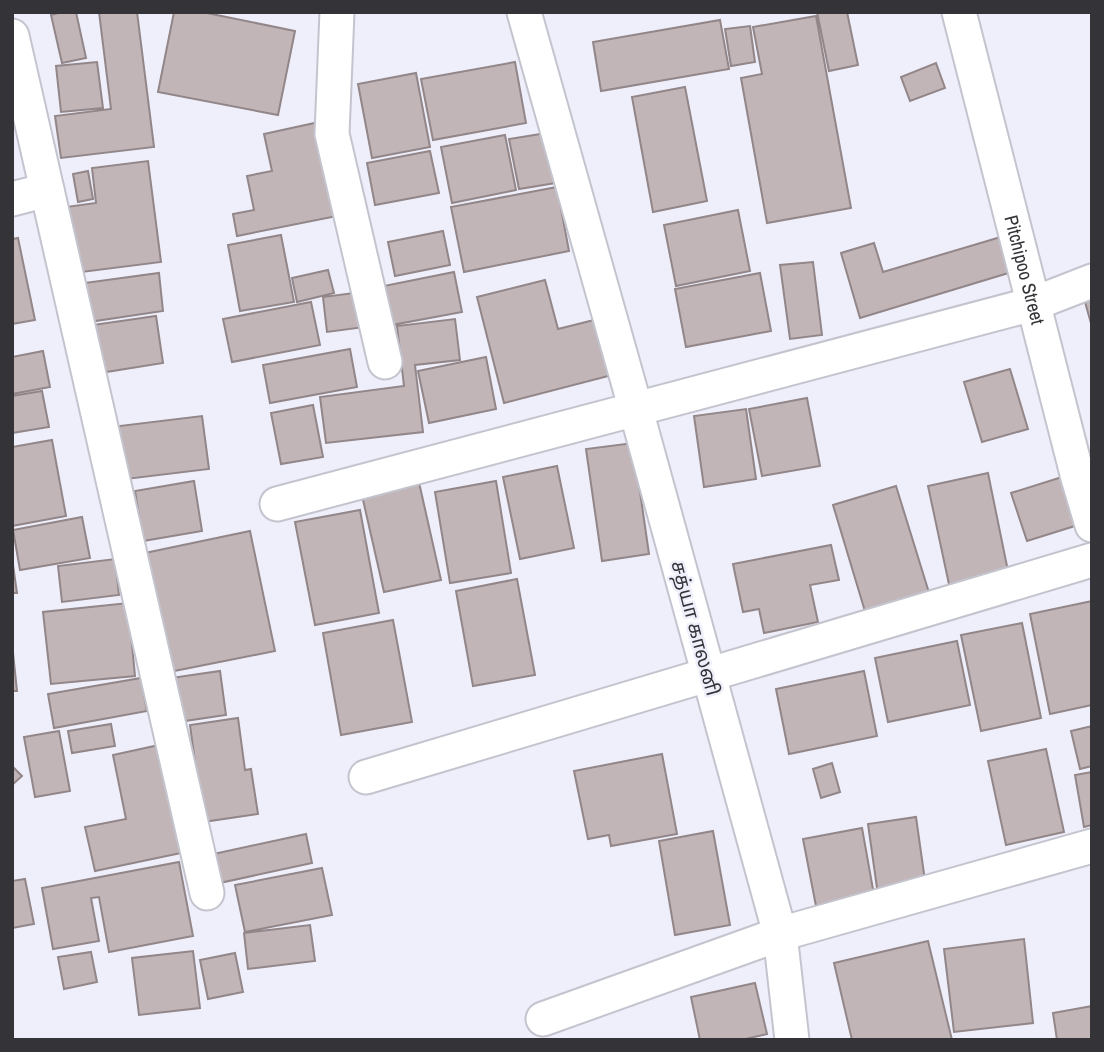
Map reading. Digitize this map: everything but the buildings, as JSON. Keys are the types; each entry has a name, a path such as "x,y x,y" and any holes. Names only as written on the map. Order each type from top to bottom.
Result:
{"street":[{"path":"337,12 332,134 385,362"},
{"name":"சத்யா காலனி","path":"524,12 780,933 792,1040"},
{"name":"Pitchipoo Street","path":"959,12 1092,525"},
{"path":"12,36 207,893"},
{"path":"12,199 47,190"},
{"path":"277,504 1033,304 1092,281"},
{"path":"366,777 1092,560"},
{"path":"543,1020 780,933 1092,846"}]}
